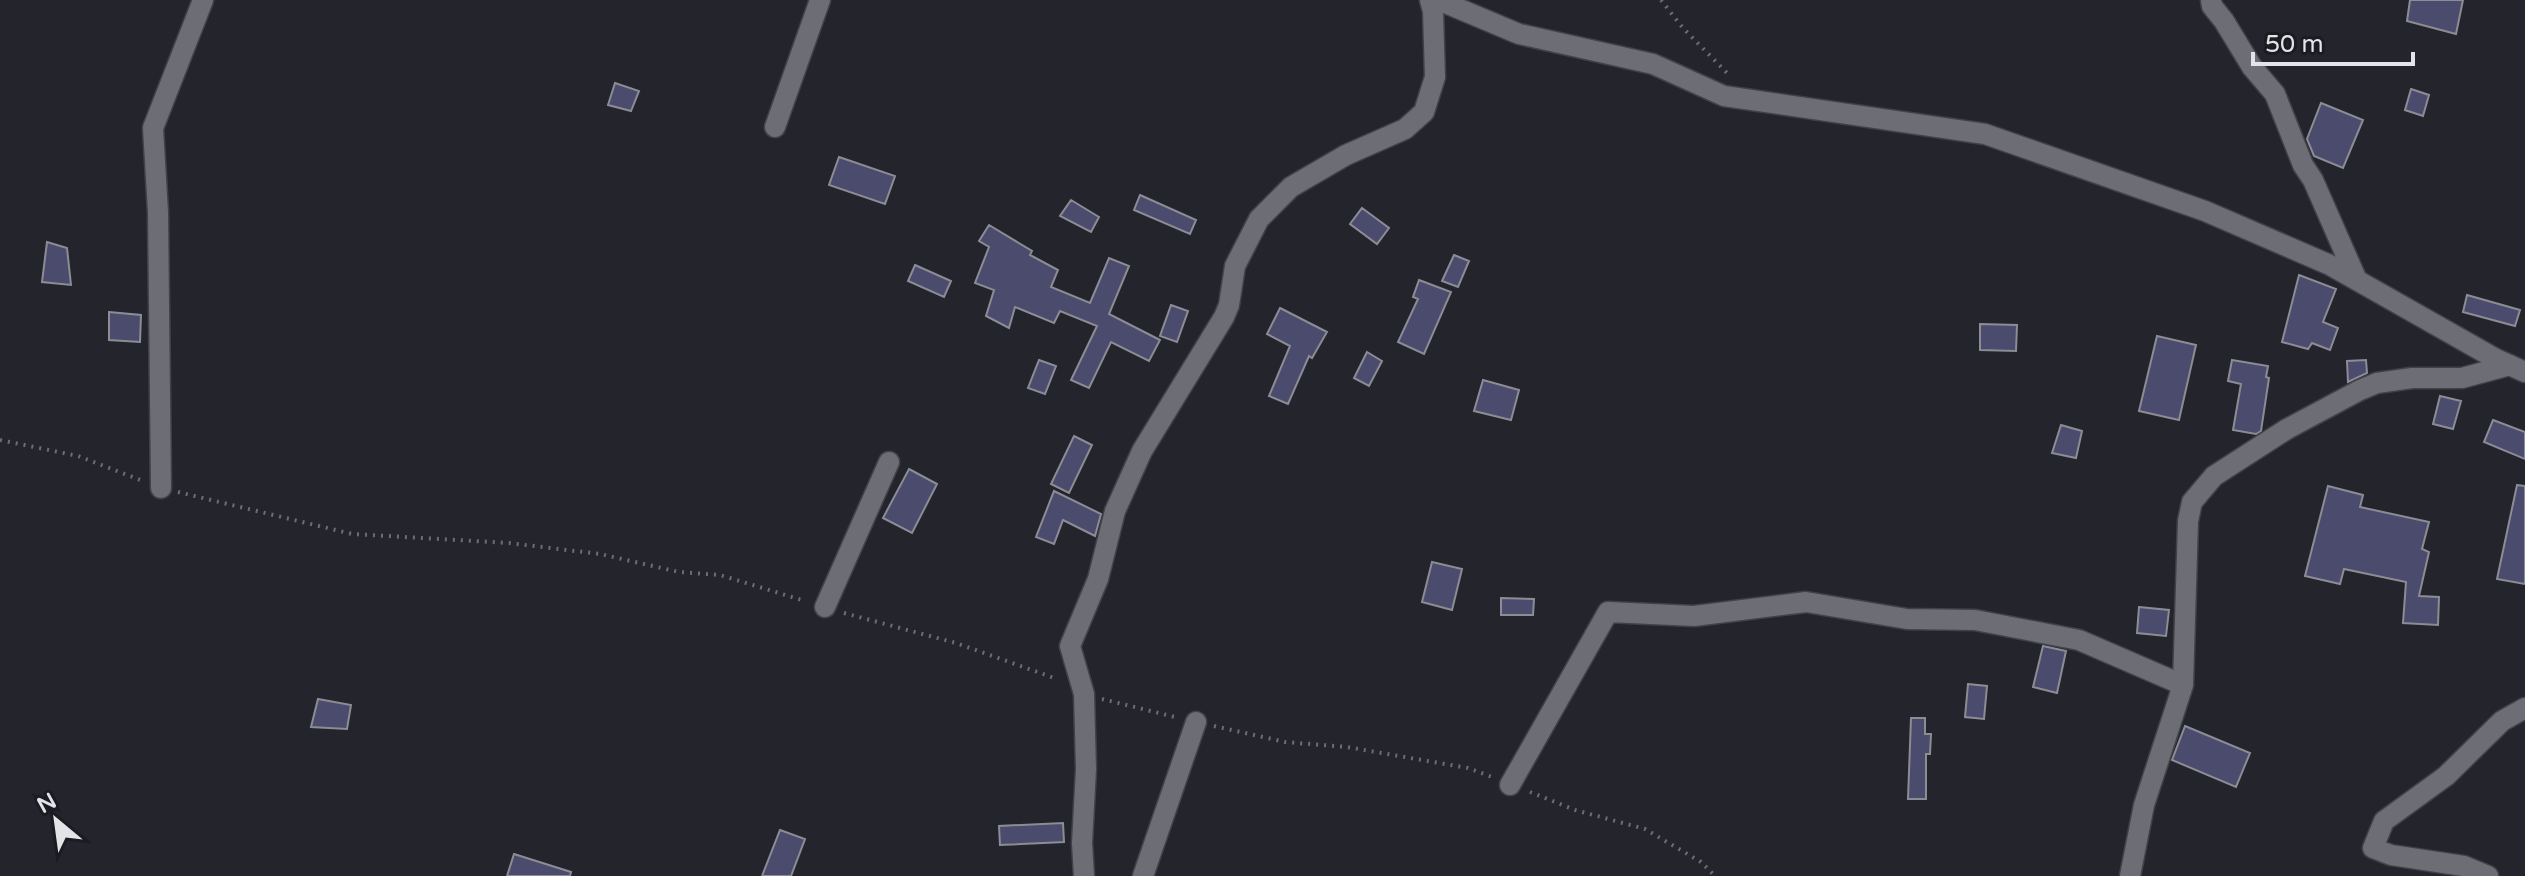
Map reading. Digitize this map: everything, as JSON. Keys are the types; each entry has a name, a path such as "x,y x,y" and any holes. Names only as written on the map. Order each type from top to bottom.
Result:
{"street":[{"path":"161,488 158,212 153,128 203,0"},
{"path":"775,127 820,0"},
{"path":"2211,0 2252,67 2275,94 2303,165 2313,180 2356,278"},
{"path":"1084,876 1084,694 1070,646 1098,579 1115,511 1142,451 1224,317 1235,266 1259,219 1291,187 1346,155 1405,129 1424,112 1435,77 1438,3 1519,34 1653,64 1724,96 1985,134 2205,211 2330,265 2517,369"},
{"path":"2130,876 2144,805 2183,685 2188,521 2192,502 2214,476 2287,429 2368,386 2412,378 2462,378 2517,369"},
{"path":"825,607 889,462"},
{"path":"1510,785 1608,612 1694,616 1806,602 1907,619 1975,620 2079,640 2183,685"},
{"path":"2488,876 2464,866 2391,855 2373,848 2384,821 2446,776 2502,721 2525,708"},
{"path":"1143,876 1196,722"}],"path":[{"path":"1661,0 1750,100"},
{"path":"0,440 78,456 161,488 352,534 509,543 600,554 679,572 720,575 956,643 1053,677 1084,694 1285,742 1347,747 1468,768 1575,810 1645,829 1701,862 1715,876"}],"building":[{"path":"2410,0 2463,0 2456,34 2407,21"},
{"path":"615,83 639,91 631,111 608,105"},
{"path":"2411,89 2429,95 2423,116 2405,110"},
{"path":"2321,103 2363,120 2343,168 2314,156 2307,139"},
{"path":"839,157 895,176 885,204 829,185"},
{"path":"1140,195 1196,220 1190,234 1134,210"},
{"path":"1071,200 1099,217 1091,232 1060,216"},
{"path":"1362,208 1389,228 1377,244 1350,224"},
{"path":"989,225 1032,251 1030,255 1058,270 1051,287 1090,303 1109,258 1129,266 1109,314 1160,340 1149,361 1111,342 1089,388 1071,380 1097,326 1060,311 1054,323 1015,307 1009,328 986,316 994,290 975,283 989,247 979,241"},
{"path":"47,242 67,248 71,285 42,282"},
{"path":"1454,255 1469,261 1458,287 1442,281"},
{"path":"915,265 951,281 944,297 908,281"},
{"path":"2299,275 2336,289 2323,322 2338,328 2330,350 2312,343 2308,349 2282,342"},
{"path":"1419,280 1451,292 1424,354 1398,342 1418,299 1413,297"},
{"path":"2467,295 2520,310 2515,326 2463,312"},
{"path":"1171,305 1188,311 1177,342 1160,336"},
{"path":"1280,308 1327,332 1312,358 1309,356 1288,404 1269,396 1290,346 1267,334"},
{"path":"109,312 141,315 140,342 109,340"},
{"path":"1980,324 2017,325 2016,351 1980,350"},
{"path":"2157,336 2196,345 2179,420 2139,411"},
{"path":"1367,352 1382,361 1369,386 1354,378"},
{"path":"1039,360 1056,366 1045,394 1028,388"},
{"path":"2232,360 2268,366 2261,431 2256,434 2233,430 2241,384 2228,381"},
{"path":"2366,360 2367,373 2348,382 2347,361"},
{"path":"1483,380 1519,390 1511,420 1474,411"},
{"path":"2440,396 2461,401 2453,429 2433,424"},
{"path":"2493,420 2525,432 2525,459 2484,442"},
{"path":"2061,425 2082,431 2076,458 2052,453"},
{"path":"1074,436 1092,445 1069,493 1051,484"},
{"path":"909,469 937,484 912,533 883,518"},
{"path":"2517,485 2525,486 2525,584 2497,579"},
{"path":"2328,486 2363,495 2360,507 2429,522 2422,549 2429,552 2419,596 2439,597 2438,625 2403,623 2406,582 2344,569 2340,584 2305,576"},
{"path":"1054,491 1101,514 1095,536 1063,520 1054,544 1036,537"},
{"path":"1432,562 1462,569 1452,610 1422,602"},
{"path":"1501,598 1534,599 1533,615 1501,615"},
{"path":"2139,607 2169,610 2166,636 2137,633"},
{"path":"2043,646 2066,651 2057,693 2033,687"},
{"path":"1968,684 1987,686 1984,719 1965,717"},
{"path":"318,699 351,705 347,729 311,727"},
{"path":"1911,718 1925,718 1925,734 1931,734 1930,754 1926,754 1926,799 1908,799"},
{"path":"2185,726 2250,753 2236,787 2172,760"},
{"path":"1063,823 1064,842 1000,845 999,826"},
{"path":"780,830 805,839 791,876 762,876"},
{"path":"514,854 571,872 570,876 507,876"}]}
